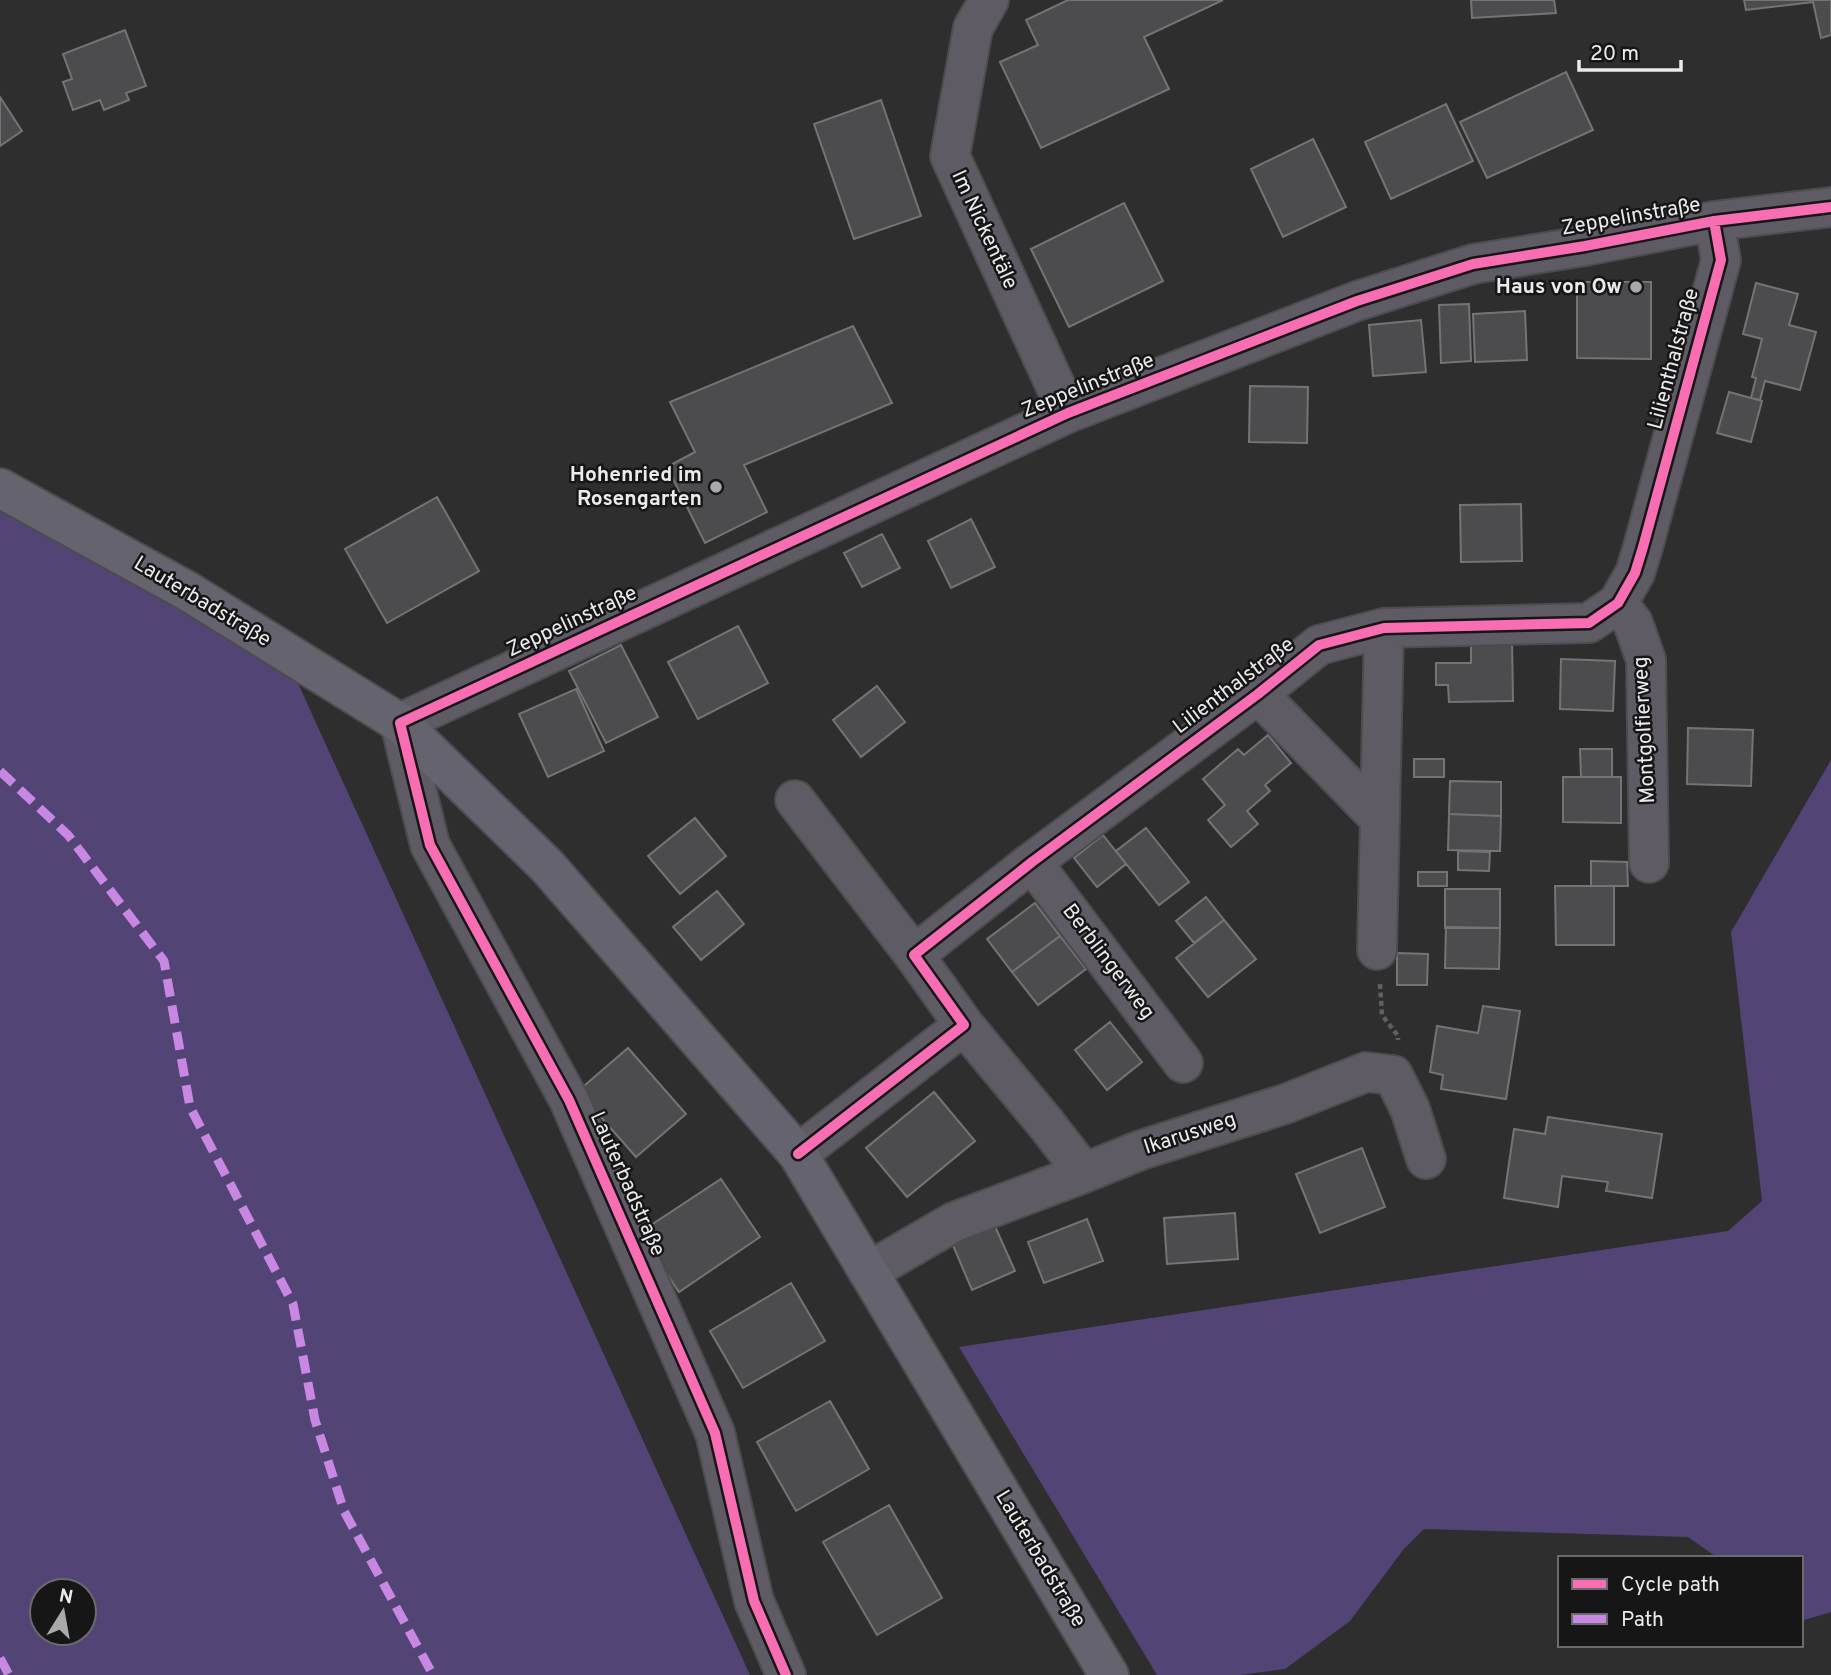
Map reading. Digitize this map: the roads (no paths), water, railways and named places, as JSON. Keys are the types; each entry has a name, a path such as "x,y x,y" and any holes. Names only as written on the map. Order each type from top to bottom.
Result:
{"main road":[{"name":"Lauterbadstraße","path":"0,488 189,592 400,723 547,866 798,1154 1109,1675"}],"street":[{"name":"Im Nickentäle","path":"989,0 972,28 950,156 1068,413"},
{"name":"Zeppelinstraße","path":"400,723 1068,413 1357,300 1473,264 1714,221 1831,207"},
{"name":"Lilienthalstraße","path":"914,956 1032,862 1258,694 1319,645 1384,628 1589,623 1618,603 1635,573 1643,547 1721,260 1714,221"},
{"name":"Montgolfierweg","path":"1618,603 1633,622 1646,660 1649,863"},
{"path":"1377,950 1384,628"},
{"path":"1258,694 1380,819"},
{"name":"Lauterbadstraße","path":"400,723 430,845 569,1100 715,1433 754,1601 786,1675"},
{"path":"795,800 964,1025 1084,1173"},
{"name":"Berblingerweg","path":"1032,862 1183,1063"},
{"path":"798,1154 964,1025"},
{"name":"Ikarusweg","path":"868,1272 954,1222 1141,1150 1285,1104 1366,1072 1393,1075 1410,1109 1426,1159"}],"place":[{"name":"Haus von Ow","path":"1636,287"},
{"name":"Hohenried im Rosengarten","path":"716,487"}]}
